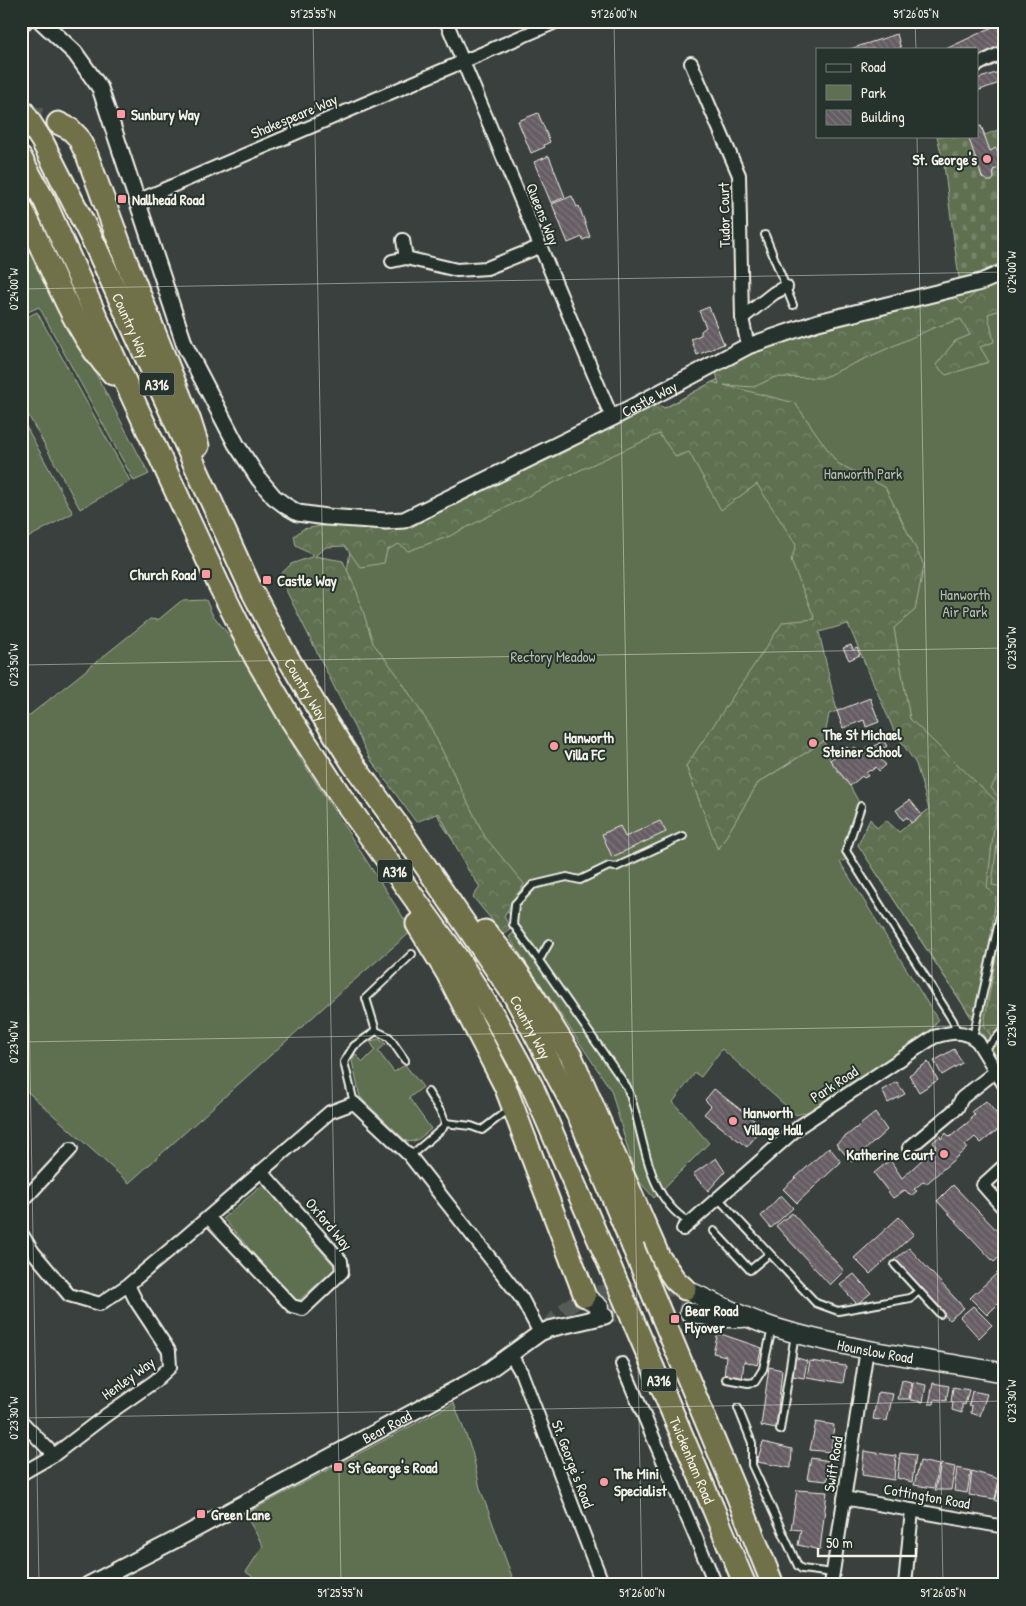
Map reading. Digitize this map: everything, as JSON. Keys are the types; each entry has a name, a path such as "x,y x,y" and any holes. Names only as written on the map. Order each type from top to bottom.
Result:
{"highway":[{"name":"Country Way","path":"21,108 42,141 95,245 252,591 286,655 353,764 396,823 515,997 580,1119 739,1500"},
{"path":"58,123 70,129 78,138 87,155 190,421 221,522"},
{"name":"Country Way","path":"21,158 45,202 218,583 255,657 292,721 342,798 459,960 494,1016 532,1086 604,1252"},
{"path":"21,207 87,340 109,370 129,390"},
{"path":"342,798 447,973 505,1086 596,1303"},
{"path":"396,823 508,959 571,1056 660,1257 680,1289"},
{"name":"Twickenham Road","path":"604,1252 745,1585"},
{"name":"Twickenham Road","path":"739,1500 773,1585"}],"main road":[{"name":"Hounslow Road","path":"680,1289 748,1318 795,1333 867,1349 1005,1373"},
{"name":"Hounslow Road","path":"690,1312 715,1318 748,1318"}],"street":[{"path":"41,21 75,53 100,88 137,200"},
{"name":"Queens Way","path":"446,21 612,418"},
{"name":"Shakespeare Way","path":"137,200 558,21"},
{"path":"978,65 1005,52"},
{"name":"Tudor Court","path":"692,63 739,175 742,318 748,346"},
{"name":"Castle Way","path":"137,200 185,346 236,444 274,498 298,513 326,518 404,520 612,418 748,346 818,322 982,282 1005,272"},
{"path":"404,240 406,258"},
{"path":"392,261 406,258 457,270 486,268 539,246"},
{"path":"742,318 774,293 786,287"},
{"path":"957,1032 972,1037 983,1050 1005,1086"},
{"name":"Park Road","path":"686,1225 800,1126 934,1038 957,1032"},
{"path":"909,1148 957,1108 962,1098 995,1072"},
{"path":"21,1233 33,1252 69,1294 100,1304 128,1285 330,1112 354,1103 410,1156 545,1331"},
{"path":"21,1203 70,1149"},
{"path":"1005,1165 983,1185 1005,1210"},
{"name":"Oxford Way","path":"208,1216 292,1306 303,1309 342,1272 341,1261 261,1171"},
{"name":"Henley Way","path":"54,1455 170,1368 170,1352 136,1301 128,1285"},
{"name":"Bear Road","path":"96,1583 482,1375 545,1331 596,1303"},
{"name":"Swift Road","path":"832,1579 867,1349"},
{"name":"St. George's Road","path":"511,1355 521,1372 603,1585"},
{"path":"622,1364 716,1585"},
{"path":"21,1421 54,1455 21,1474"},
{"name":"Cottington Road","path":"844,1498 1005,1527"},
{"path":"905,1585 912,1510"}],"lane":[{"path":"765,235 793,305"},
{"path":"861,806 846,851 953,1021 957,1032"},
{"path":"683,836 616,867 609,866 580,880 566,877 533,885 514,904 513,924 627,1087 635,1106 648,1165 658,1187 686,1225"},
{"path":"972,1037 1005,895"},
{"path":"538,959 549,943"},
{"path":"405,1060 389,1037 376,1031 366,998 412,954"},
{"path":"983,1050 1005,1028"},
{"path":"354,1103 344,1062 354,1046 376,1031"},
{"path":"410,1156 443,1128 445,1124 442,1114 428,1092"},
{"path":"445,1124 471,1126 482,1130 504,1113"},
{"path":"718,1198 816,1303 838,1312 910,1298 919,1291"},
{"path":"714,1231 750,1270 769,1254"},
{"path":"895,1265 940,1314"},
{"path":"726,1379 748,1383 755,1382 760,1376 772,1326"},
{"path":"780,1430 795,1333"},
{"path":"738,1408 752,1444 752,1465 798,1566 832,1579"}],"green space":[{"path":"981,126 985,135 1005,127 1005,261 972,276 959,278 944,165 937,138 978,138 978,127"},
{"path":"21,236 43,266 71,327 149,474 134,481 39,307 21,315"},
{"name":"Rectory Meadow","path":"1005,279 1005,1069 864,854 916,838 948,784 852,619 816,620 686,766 718,849 758,783 824,741 830,760 850,786 861,806 846,851 850,858 840,862 938,1020 929,1032 810,1111 796,1115 722,1049 701,1077 695,1073 673,1102 709,1143 654,1198 636,1178 611,1090 509,937 519,927 442,824 379,688 345,584 350,551 404,538 627,428 750,362"},
{"path":"1005,282 1005,304 1003,309 988,314 994,342 980,347 989,362 946,375 936,365 955,341 970,335 961,319 933,328 822,378 775,377 754,387 724,385 795,403 837,463 885,487 924,565 915,610 894,628 910,719 997,802 987,887 996,897 980,1017 978,1019 968,1012 858,845 870,819 877,828 886,820 899,832 929,809 916,764 894,731 848,624 819,632 837,711 829,714 824,741 758,783 718,850 686,766 783,622 815,619 791,561 796,545 757,484 721,510 689,452 676,457 659,434 563,478 450,536 408,551 399,544 387,550 384,563 360,567 345,546 326,547 315,556 343,561 357,592 373,643 396,673 429,724 485,837 524,884 504,916 510,928 504,935 473,897 480,887 468,870 439,813 416,822 370,759 279,576 291,564 314,556 296,546 294,536 303,529 351,521 384,530 412,527 466,498 565,452 653,403 665,408 712,382 719,384 716,373 737,358 789,338 919,301 952,294 962,304 978,291"},
{"path":"37,312 130,481 80,509 21,402 21,320"},
{"path":"21,417 73,513 22,541 21,539"},
{"path":"206,600 212,614 237,645 300,758 412,931 344,989 129,1183 21,1086 21,722 150,619 158,620 181,601"},
{"path":"997,777 1005,777 1005,866 1002,887 992,885 1002,802 991,788"},
{"path":"1005,902 1005,1058 984,1025"},
{"path":"379,1039 386,1044 378,1051 394,1072 405,1065 423,1087 409,1098 431,1129 410,1142 406,1141 360,1097 352,1061 355,1054 363,1062 375,1050 370,1041"},
{"path":"263,1185 336,1268 296,1303 223,1218"},
{"path":"454,1403 472,1451 480,1488 515,1585 264,1585 246,1572 263,1546 245,1514"}],"building":[{"path":"1005,21 1005,45 978,58 978,48 948,48"},
{"path":"897,34 901,48 853,48"},
{"path":"1005,70 1005,81 978,91 978,79"},
{"path":"538,113 550,142 544,145 545,147 531,153 518,121"},
{"name":"St. George's","path":"981,126 990,151 996,148 1002,167 993,170 994,178 992,181 987,181 982,177 969,138 978,138 978,127"},
{"path":"549,156 565,197 551,203 534,162"},
{"path":"572,196 577,207 579,206 590,237 583,240 582,237 568,243 552,204"},
{"path":"709,307 724,344 697,355 691,339 701,335 701,331 706,327 699,311"},
{"path":"851,645 853,650 857,648 860,655 849,660 843,648"},
{"path":"870,698 879,722 866,727 864,720 843,728 837,711"},
{"path":"883,740 887,746 876,754 886,765 879,771 876,767 870,770 866,773 868,776 864,778 862,776 850,786 830,760 847,747 850,751 855,747 859,753 869,746 871,749"},
{"path":"910,800 922,815 911,823 907,817 903,820 896,810"},
{"path":"660,821 666,832 612,857 602,834 620,826 625,837"},
{"path":"954,1049 962,1063 942,1075 934,1061"},
{"path":"928,1062 938,1080 919,1092 909,1075"},
{"path":"897,1082 905,1094 888,1103 882,1090"},
{"name":"Hanworth Village Hall","path":"714,1089 763,1127 747,1147 704,1114 711,1106 705,1100"},
{"name":"Katherine Court","path":"986,1101 1005,1124 981,1143 975,1137 965,1145 967,1148 926,1184 924,1181 914,1189 917,1191 911,1196 905,1190 893,1198 874,1173 890,1160 902,1178 936,1147 933,1142 940,1136 941,1139 946,1133 950,1137 972,1119 971,1117 975,1115 972,1111"},
{"path":"875,1113 887,1130 852,1162 836,1144"},
{"path":"829,1147 841,1162 797,1203 783,1189"},
{"path":"716,1158 725,1172 708,1191 693,1174"},
{"path":"953,1185 1005,1239 1005,1252 994,1262 937,1201"},
{"path":"781,1195 793,1208 771,1228 761,1216"},
{"path":"792,1213 844,1271 830,1285 776,1226"},
{"path":"899,1217 914,1234 870,1274 854,1258"},
{"path":"909,1248 964,1308 949,1320 894,1260"},
{"path":"1005,1266 1005,1297 987,1315 970,1298"},
{"path":"854,1274 871,1293 857,1304 840,1285"},
{"path":"973,1306 992,1325 979,1338 960,1317"},
{"path":"718,1333 762,1348 757,1365 744,1361 742,1380 724,1377 726,1356 713,1353"},
{"path":"794,1357 807,1361 804,1378 793,1376"},
{"path":"810,1361 846,1366 843,1383 807,1377"},
{"path":"769,1367 782,1370 776,1429 761,1426"},
{"path":"902,1380 912,1382 909,1399 898,1399"},
{"path":"913,1382 926,1385 923,1402 910,1400"},
{"path":"933,1383 949,1386 946,1401 935,1399 934,1404 929,1404"},
{"path":"953,1387 969,1390 965,1405 962,1404 962,1413 952,1410"},
{"path":"972,1391 987,1394 980,1416 971,1413 972,1406 969,1405"},
{"path":"878,1392 893,1394 887,1421 873,1419"},
{"path":"816,1422 834,1425 831,1452 810,1450"},
{"path":"763,1442 792,1449 791,1468 757,1462"},
{"path":"864,1451 896,1456 894,1480 862,1475"},
{"path":"900,1453 916,1455 912,1482 897,1478"},
{"path":"811,1458 830,1461 827,1481 807,1479"},
{"path":"920,1461 939,1465 934,1488 914,1485"},
{"path":"941,1464 955,1467 951,1490 935,1490"},
{"path":"957,1468 971,1471 967,1493 954,1491"},
{"path":"972,1471 999,1479 995,1499 969,1495"},
{"path":"1001,1479 1005,1479 1005,1501 995,1501"},
{"path":"797,1490 827,1492 820,1550 798,1545 801,1530 791,1529"}],"tunnel":[{"path":"21,111 28,115 58,123"},
{"path":"597,1293 634,1289 675,1289"},
{"path":"549,1329 560,1314 585,1296"},
{"path":"599,1307 613,1313 664,1309 689,1312"}],"place":[{"name":"Sunbury Way","path":"121,114"},
{"name":"St. George's","path":"987,159"},
{"name":"Nallhead Road","path":"122,199"},
{"name":"Church Road","path":"206,574"},
{"name":"Castle Way","path":"267,580"},
{"name":"The St Michael Steiner School","path":"813,743"},
{"name":"Hanworth Villa FC","path":"554,746"},
{"name":"Hanworth Village Hall","path":"733,1121"},
{"name":"Katherine Court","path":"944,1154"},
{"name":"Bear Road Flyover","path":"675,1319"},
{"name":"St George's Road","path":"338,1467"},
{"name":"The Mini Specialist","path":"604,1482"},
{"name":"Green Lane","path":"201,1514"}],"park label":[{"name":"Hanworth Park","path":"863,473"},
{"name":"Hanworth Air Park","path":"965,602"}]}
